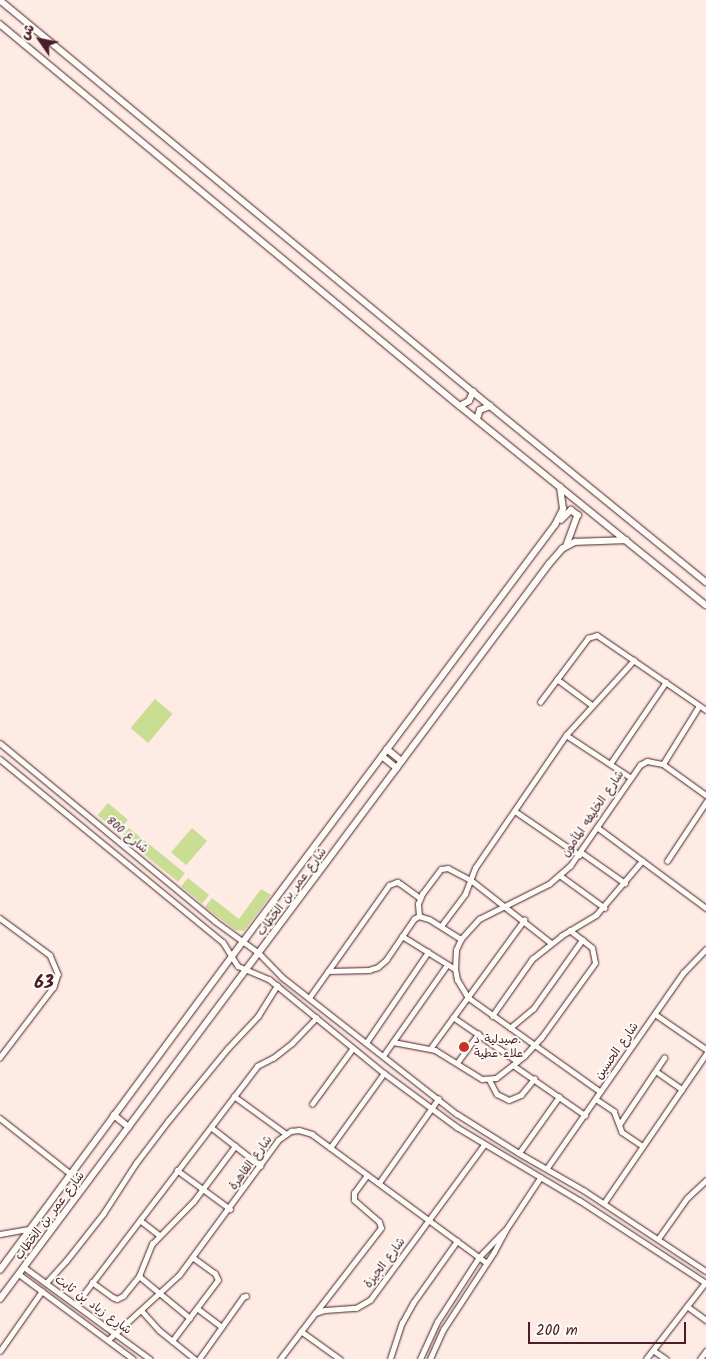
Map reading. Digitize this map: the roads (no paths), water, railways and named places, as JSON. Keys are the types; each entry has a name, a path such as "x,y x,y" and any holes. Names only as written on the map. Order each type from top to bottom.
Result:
{"street":[{"path":"0,0 472,392 706,582"},
{"path":"0,24 460,406 706,605"},
{"path":"460,406 469,401 472,392"},
{"path":"477,419 480,410 490,406"},
{"name":"شارع عمر بن الخطاب","path":"555,525 563,509 560,487"},
{"name":"شارع عمر بن الخطاب","path":"0,1270 555,525 570,511 578,513 578,519 566,546 549,564 0,1299"},
{"path":"566,546 580,541 626,540"},
{"path":"540,702 592,635 602,637 706,710"},
{"path":"441,926 465,894 472,880 475,868 566,735 634,660"},
{"path":"557,679 592,706"},
{"path":"610,764 666,682"},
{"path":"699,706 663,764 706,795"},
{"path":"566,735 630,777"},
{"name":"شارع 800","path":"0,743 243,942 259,953 278,974 457,1114 604,1203 706,1271"},
{"path":"387,749 402,761"},
{"path":"382,756 397,768"},
{"name":"شارع 800","path":"0,759 223,942 231,958"},
{"name":"شارع الخليفه المأمون","path":"460,939 479,919 560,876 580,853 630,777 640,765 647,761 663,764"},
{"path":"667,861 706,802"},
{"path":"514,811 624,883"},
{"path":"597,827 706,908"},
{"path":"492,1016 524,969 551,943 570,930 587,922 605,908 642,861"},
{"path":"419,916 420,898 439,871 444,867 472,880 551,943"},
{"path":"560,876 605,908"},
{"path":"309,998 389,885 393,883 401,884 420,898"},
{"path":"328,971 369,970 378,967 386,960 414,919 424,916 460,939 456,950 455,970 461,990 468,998 600,1092"},
{"path":"0,918 50,956 57,967 58,974 54,987 0,1058"},
{"path":"430,1050 524,920"},
{"path":"393,1042 440,1052 482,1079 496,1078 534,1045 595,963 592,948 570,930"},
{"path":"402,936 455,970"},
{"path":"510,1028 532,1009 582,940"},
{"name":"شارع الحسين","path":"547,1168 683,972 706,949"},
{"path":"366,1043 428,952"},
{"path":"231,958 238,966 272,981 431,1109 484,1144 579,1200 706,1283 646,1359"},
{"path":"383,1056 447,965"},
{"path":"272,981 278,974"},
{"path":"46,1283 103,1214 136,1163 168,1122 228,1048 258,1016 277,986"},
{"path":"655,1014 706,1049"},
{"path":"453,1017 585,1115"},
{"path":"76,1304 259,1064 283,1050 316,1018"},
{"path":"457,1064 478,1034"},
{"path":"312,1104 353,1048"},
{"path":"604,1203 706,1054"},
{"path":"618,1125 664,1058"},
{"path":"656,1071 682,1089"},
{"path":"330,1148 384,1073"},
{"path":"489,1080 498,1094 509,1100 521,1096 534,1079"},
{"path":"234,1096 285,1134"},
{"path":"519,1153 559,1097"},
{"path":"596,1098 614,1111 618,1125 623,1133 643,1146"},
{"path":"379,1183 438,1099"},
{"path":"114,1115 129,1126"},
{"path":"0,1118 71,1174"},
{"path":"211,1127 261,1166"},
{"name":"شارع القاهرة","path":"108,1340 160,1294 193,1258 285,1134 298,1130 306,1131 487,1263"},
{"name":"شارع الجيزة","path":"315,1313 324,1310 356,1308 370,1300 484,1144"},
{"path":"92,1282 117,1299 123,1296 139,1276 152,1244 159,1235 183,1214 235,1146"},
{"path":"178,1170 230,1209"},
{"path":"280,1359 300,1330 381,1228 380,1222 354,1200 354,1193 368,1175"},
{"path":"430,1359 442,1330 487,1263 504,1230 540,1178"},
{"path":"658,1239 687,1198 706,1180"},
{"path":"140,1220 159,1235"},
{"path":"0,1234 31,1229"},
{"path":"420,1359 437,1322 479,1257 504,1230"},
{"path":"390,1359 402,1323 413,1303 457,1242"},
{"path":"172,1341 216,1283 218,1276 193,1258"},
{"name":"شارع زياد بن ثابت","path":"24,1267 150,1359"},
{"path":"695,1276 701,1268"},
{"name":"شارع زياد بن ثابت","path":"19,1274 133,1359"},
{"path":"139,1276 190,1318"},
{"path":"0,1351 42,1291"},
{"path":"142,1311 172,1341 197,1359 246,1296"},
{"path":"687,1306 706,1320"},
{"path":"197,1308 222,1327"},
{"path":"300,1330 340,1359"},
{"path":"653,1350 666,1359"},
{"path":"700,1359 706,1351"}],"place":[{"name":"صيدلية د. علاء عطية","path":"464,1047"}],"district":[{"name":"63","path":"44,984"}]}
